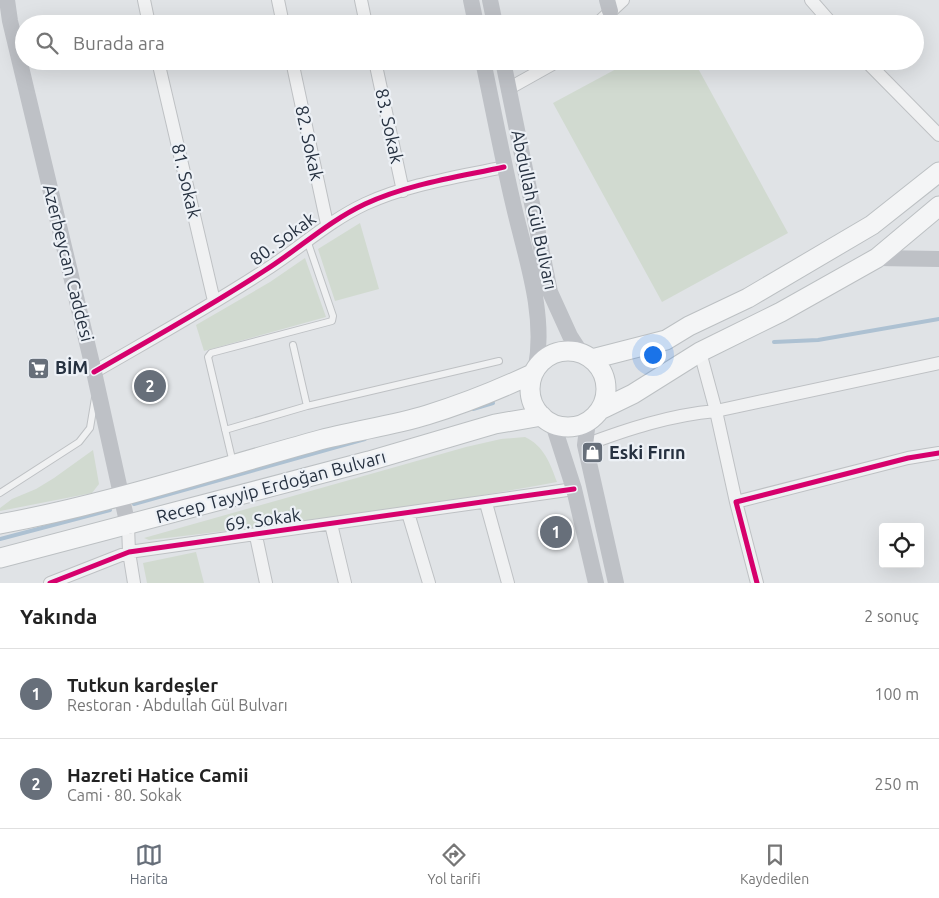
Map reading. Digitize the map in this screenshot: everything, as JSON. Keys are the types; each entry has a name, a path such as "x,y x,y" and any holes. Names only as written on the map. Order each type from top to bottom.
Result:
{"main road":[{"name":"Azerbeycan Caddesi","path":"6,0 15,42"},
{"path":"471,0 474,15"},
{"path":"490,0 493,15"},
{"name":"Azerbeycan Caddesi","path":"22,70 96,380 128,526"},
{"name":"Abdullah Gül Bulvarı","path":"485,70 504,167 536,302 539,349 534,370"},
{"name":"Abdullah Gül Bulvarı","path":"504,70 550,292 570,336 586,356"},
{"path":"586,356 666,340 689,326 748,298 872,225 939,172"},
{"path":"547,420 570,427 594,416 700,352 781,312 876,258 939,206"},
{"path":"876,258 939,259"},
{"path":"596,583 574,489 547,420 530,398 530,381 534,370 556,352 572,351 586,356 600,369 606,385 604,402 594,416 585,445 616,583"},
{"name":"Recep Tayyip Erdoğan Bulvarı","path":"0,524 46,516 358,429 425,416 490,394 534,370"},
{"name":"Recep Tayyip Erdoğan Bulvarı","path":"0,558 128,526 369,461 495,424 547,420"}],"street":[{"path":"0,2 6,0"},
{"path":"144,0 147,15"},
{"path":"278,0 281,15"},
{"path":"361,0 364,15"},
{"path":"608,6 623,0"},
{"path":"811,0 824,15"},
{"name":"81. Sokak","path":"160,70 214,301"},
{"name":"82. Sokak","path":"294,70 327,224"},
{"name":"83. Sokak","path":"377,70 403,190"},
{"path":"508,89 542,70"},
{"path":"875,70 939,135"},
{"name":"80. Sokak","path":"96,380 214,301 249,281 327,224 366,204 403,190 504,167"},
{"path":"700,352 757,583"},
{"path":"585,445 643,424 694,413 716,411 939,363"},
{"path":"736,502 908,458 939,453"},
{"name":"69. Sokak","path":"50,583 129,552 256,536 574,489"},
{"path":"486,502 508,583"},
{"path":"408,514 429,583"},
{"path":"331,524 345,583"},
{"path":"128,526 129,552 134,583"},
{"path":"256,536 266,583"}],"lane":[{"path":"233,464 208,357 211,353 332,321 333,316 307,240"},
{"path":"293,345 307,406"},
{"path":"225,430 307,406 499,361"},
{"path":"0,493 79,442 90,428 96,380"}],"shaded area":[{"path":"614,70 699,70 788,233 662,302 553,103"},
{"path":"360,223 379,289 335,301 318,249"},
{"path":"305,258 326,317 204,351 196,325 270,282"},
{"path":"525,437 542,450 557,482 456,499 252,528 149,540 144,538 466,447 501,439"},
{"path":"93,450 99,484 92,493 0,511 0,508 12,499 36,489"},
{"path":"196,552 204,583 147,583 143,563"}],"waterway":[{"path":"774,342 818,340 939,319"},
{"path":"473,409 493,403"},
{"path":"134,504 365,439"},
{"path":"0,539 110,510"}],"cycle path":[{"path":"94,372 180,323 277,263 351,211 398,191 504,167"},
{"path":"757,583 736,502 908,458 939,453"},
{"path":"50,583 129,552 574,489"}],"place":[{"name":"BİM","path":"39,368"},
{"name":"Hazreti Hatice Camii","path":"150,386"},
{"name":"Eski Fırın","path":"593,453"},
{"name":"Tutkun kardeşler","path":"556,532"}]}
